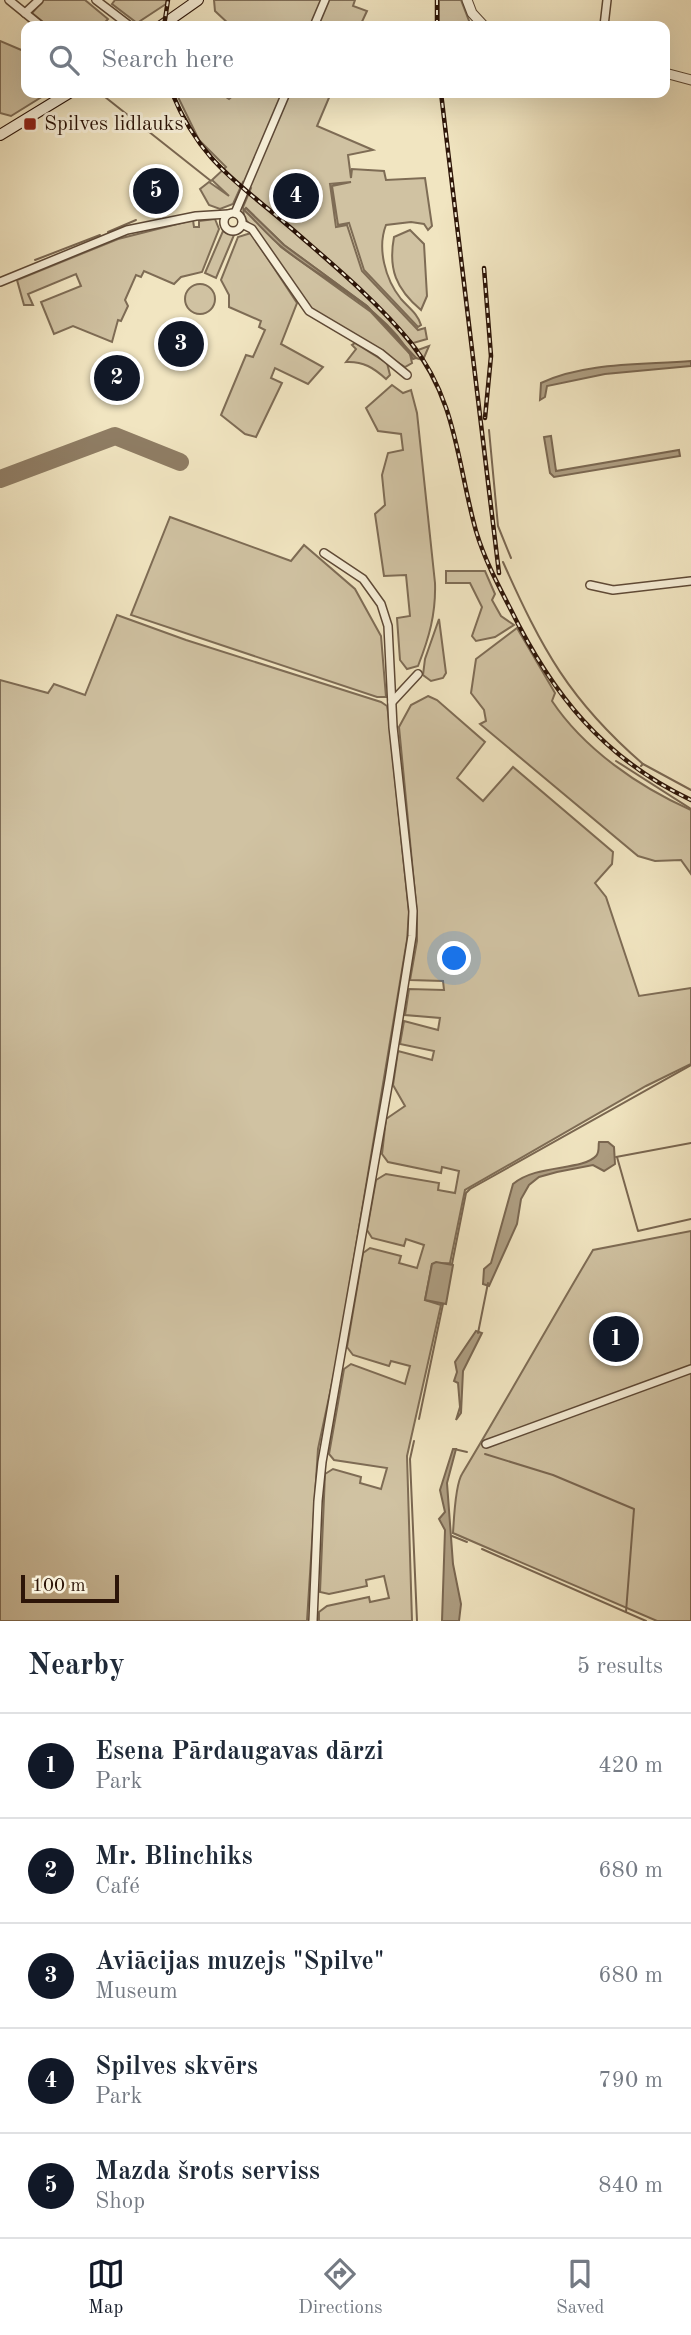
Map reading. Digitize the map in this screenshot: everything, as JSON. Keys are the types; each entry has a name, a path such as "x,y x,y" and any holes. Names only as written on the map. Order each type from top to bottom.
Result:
{"main road":[{"path":"168,21 198,0"},
{"path":"0,135 61,98"}],"street":[{"path":"9,0 34,21"},
{"path":"24,13 39,0"},
{"path":"96,0 123,21"},
{"path":"316,21 325,0"},
{"path":"467,0 472,13 479,21"},
{"path":"605,21 607,0"},
{"path":"670,74 691,79"},
{"path":"242,224 236,230 228,229 223,220 232,213 284,98"},
{"path":"0,282 127,230 185,218 232,213 240,217 242,224 252,229 309,311 380,353 407,375"},
{"path":"313,1621 322,1462 412,936 413,911 392,702 390,637 382,604 363,579 324,553"},
{"path":"590,585 613,590 691,581"},
{"path":"392,702 418,674"},
{"path":"486,1444 691,1369"}],"shaded area":[{"path":"43,0 85,0 108,19 42,21 32,13"},
{"path":"115,0 167,0 166,4 140,21 134,21 112,4"},
{"path":"214,0 355,0 353,6 367,11 362,21 226,21 215,11"},
{"path":"439,0 461,0 469,21 439,21"},
{"path":"0,41 21,50 21,98 40,98 11,116 0,113"},
{"path":"178,98 329,98 317,126 373,150 348,155 351,178 352,169 384,171 386,180 425,178 432,226 428,230 424,224 411,222 386,225 382,243 387,273 395,291 418,318 421,325 418,327 364,270 349,223 338,225 332,186 351,182 330,184 336,227 347,225 362,271 418,330 425,328 427,339 413,343 418,350 429,346 423,360 416,358 367,306 284,245 246,208 281,247 371,312 410,354 412,363 405,367 312,309 244,217 243,207 251,188 243,182 233,204 220,209 209,205 200,189 209,182 229,196 212,180 226,167 199,140"},
{"path":"246,208 284,245 372,311 283,248 244,210"},
{"path":"215,219 219,229 202,272 181,277 174,284 144,271 141,277 136,275 125,300 128,306 121,321 118,320 112,342 73,326 54,334 41,302 81,286 76,274 28,294 33,305 24,305 17,280 118,239 193,220 194,227 199,227 199,221"},
{"path":"410,230 424,244 427,296 421,310 405,294 393,269 394,237"},
{"path":"223,231 234,235 216,278 205,273"},
{"path":"251,233 297,303 281,344 323,367 308,384 275,368 271,378 282,383 256,437 245,434 221,415 246,355 253,357 265,330 259,327 261,321 229,307 229,295 221,280 238,237"},
{"path":"200,284 211,288 215,299 211,310 200,314 189,310 185,299 189,288"},
{"path":"372,311 388,325 405,346"},
{"path":"355,343 387,363 390,375 386,379 368,366 346,362 356,349 352,345"},
{"path":"691,361 691,366 605,374 547,386 545,397 540,400 541,383 576,371"},
{"path":"392,385 403,393 411,390 417,413 435,583 433,616 425,646 418,666 407,669 400,660 397,618 410,616 406,575 384,576 375,514 385,505 382,475 388,453 403,450 401,434 378,431 366,408"},
{"path":"551,436 556,471 679,450 680,456 554,477 550,473 544,437"},
{"path":"170,517 291,561 304,545 355,589 381,636 386,697 377,697 131,615"},
{"path":"446,571 485,571 495,594 492,600 501,616 514,625 495,637 476,641 472,636 482,607 470,583 446,583"},
{"path":"117,615 387,706 409,913 407,940 337,1360 318,1449 307,1621 0,1621 0,680 48,693 54,684 85,695"},
{"path":"439,619 446,673 443,678 431,681 423,675 425,659"},
{"path":"517,628 555,693 552,701 580,735 596,751 633,778 691,810 691,874 681,860 655,861 638,856 480,724 486,721 484,710 471,693 476,659"},
{"path":"428,696 437,700 485,742 457,778 483,801 513,767 613,852 612,864 595,883 606,897 639,996 691,988 691,1064 646,1086 465,1190 450,1263 432,1264 425,1300 441,1305 407,1456 412,1621 319,1621 319,1612 327,1606 369,1597 370,1602 389,1598 384,1576 366,1580 367,1586 329,1594 320,1592 325,1474 333,1469 361,1477 360,1483 381,1489 387,1468 334,1460 329,1454 344,1369 351,1364 405,1384 410,1366 391,1361 389,1366 353,1355 347,1347 363,1253 370,1248 401,1256 399,1263 417,1268 424,1245 406,1239 404,1246 372,1238 367,1230 376,1180 386,1174 439,1183 438,1190 455,1193 459,1171 442,1167 441,1173 388,1162 382,1154 386,1119 405,1106 393,1085 398,1051 432,1060 434,1051 400,1044 404,1021 438,1030 440,1018 405,1015 409,989 444,990 443,981 410,980 417,941 417,914 399,727 411,705"},
{"path":"599,1142 608,1142 614,1147 615,1164 604,1171 593,1165 539,1177 529,1185 521,1199 517,1224 489,1286 483,1284 484,1269 491,1263 513,1184 534,1173 589,1161 597,1154"},
{"path":"691,1231 691,1621 657,1621 453,1533 454,1511 462,1474 593,1250"},
{"path":"436,1262 453,1265 446,1304 425,1300 432,1264"},
{"path":"476,1331 482,1333 463,1371 461,1413 456,1420 460,1407 458,1383 454,1381 457,1372 455,1362"},
{"path":"453,1449 456,1449 447,1483 453,1564 461,1604 459,1621 442,1621 445,1530 439,1519 445,1512 440,1490"}],"waterway":[{"path":"106,98 211,181"},
{"path":"108,232 136,220"},
{"path":"35,260 100,235"},
{"path":"489,430 498,526 511,558"},
{"path":"503,562 531,621 560,672 595,718 643,764"},
{"path":"616,761 691,809"},
{"path":"641,766 643,764 691,790"},
{"path":"452,1264 466,1193 470,1189 691,1065"},
{"path":"616,1157 691,1143"},
{"path":"617,1157 638,1231 691,1219"},
{"path":"478,1333 488,1283"},
{"path":"419,1419 443,1304"},
{"path":"414,1441 410,1459 417,1621"},
{"path":"454,1449 467,1452"},
{"path":"485,1454 553,1475 634,1509 626,1612"},
{"path":"452,1536 467,1542"},
{"path":"482,1549 646,1621"}],"taxiway":[{"path":"0,479 115,436 180,462"}],"railway":[{"path":"165,21 168,0"},
{"path":"437,0 437,21"},
{"path":"174,98 195,137 223,170 354,283 411,343 438,387 447,410 476,531 491,570 526,639 583,721 632,764 691,800"},
{"path":"442,98 499,573"},
{"path":"484,268 491,356 485,418"}],"place":[{"name":"Spilves lidlauks","path":"30,124"},
{"name":"Mazda šrots serviss","path":"156,191"},
{"name":"Spilves skvērs","path":"296,196"},
{"name":"Aviācijas muzejs \"Spilve\"","path":"181,344"},
{"name":"Mr. Blinchiks","path":"117,378"},
{"name":"Esena Pārdaugavas dārzi","path":"616,1339"}]}
